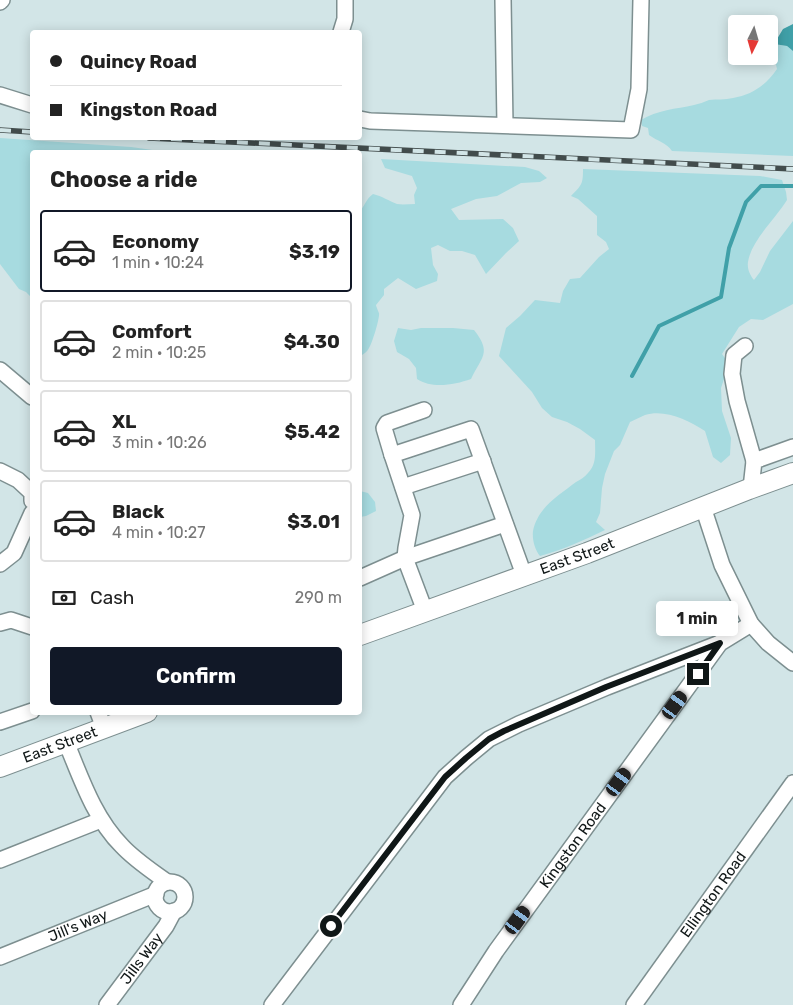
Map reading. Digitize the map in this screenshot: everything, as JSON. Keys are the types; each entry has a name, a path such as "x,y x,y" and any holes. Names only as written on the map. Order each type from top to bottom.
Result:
{"main road":[{"name":"East Street","path":"362,634 586,553 793,473"},
{"name":"East Street","path":"0,767 66,742 101,720 130,715"}],"street":[{"path":"342,30 345,19 345,0"},
{"path":"503,0 505,125"},
{"path":"362,119 630,130 639,90 641,0"},
{"path":"0,95 30,104"},
{"path":"745,346 734,355 732,374 737,401 754,461 751,488"},
{"path":"0,370 30,395"},
{"path":"424,410 387,423 384,428 412,515 405,558 425,611"},
{"path":"392,455 471,429 524,575"},
{"path":"754,461 793,447"},
{"path":"403,487 483,461"},
{"path":"0,471 18,480 30,491"},
{"path":"703,507 722,565 751,624 768,643 793,663"},
{"path":"0,564 14,553 30,517"},
{"path":"362,577 405,558 505,524"},
{"path":"0,623 11,620 30,627"},
{"name":"Kingston Road","path":"461,1005 496,951 720,643 751,624"},
{"path":"272,1005 445,777 473,751 489,739 519,724 606,687 720,643"},
{"path":"0,722 30,711"},
{"name":"Jills Way","path":"66,742 84,787 101,820 122,846 167,882 180,885 185,893 185,898 182,906 169,912 160,908 155,899 156,894"},
{"name":"Ellington Road","path":"634,1005 793,783"},
{"path":"0,860 101,820"},
{"path":"156,894 159,886 167,882"},
{"name":"Jill's Way","path":"0,957 156,894"},
{"name":"Jills Way","path":"107,1005 166,926 174,911"}],"shaded area":[{"path":"793,24 793,51 787,46 778,45 778,37 783,29"},
{"path":"778,45 787,46 793,51 793,156 672,151 665,144 649,135 648,128 642,126 641,120 667,110 696,105 709,100 740,97 758,88 777,69"},
{"path":"0,138 153,150 30,150 30,296 19,289 0,264"},
{"path":"381,159 525,167 539,171 547,178 540,182 521,183 497,196 476,199 451,209 459,220 503,219 513,228 519,241 486,274 475,255 462,251 450,251 438,245 431,248 433,265 438,274 437,281 416,289 398,278 384,289 384,295 376,305 379,316 372,342 367,351 362,355 362,208 373,194 397,204 415,204 414,195 417,188 412,176 385,168"},
{"path":"583,169 760,176 782,180 787,200 754,246 750,254 748,267 754,280 770,251 793,221 793,304 763,320 751,319 739,327 722,354 729,364 721,388 722,411 731,438 730,455 721,463 713,457 705,431 676,417 660,413 645,415 630,422 620,445 614,451 605,474 600,513 596,522 605,530 565,548 540,556 535,548 533,538 533,531 539,515 556,497 584,477 591,469 595,458 595,440 567,422 552,417 542,408 532,392 499,356 506,328 535,300 560,303 563,291 570,279 580,278 609,249 606,242 597,235 597,216 578,199 571,196 581,184"},
{"path":"398,328 411,330 421,328 453,328 474,330 483,344 482,359 471,379 443,385 423,382 417,379 416,368 409,359 397,352 394,341"},
{"path":"362,492 368,493 375,502 376,511 362,517"}],"waterway":[{"path":"632,376 659,326 721,297 729,248 746,202 761,186 793,186"}],"railway":[{"path":"0,130 30,132"},
{"path":"191,140 793,169"}],"route":[{"path":"331,926 445,777 489,739 519,724 606,687 720,643 698,674"}]}
